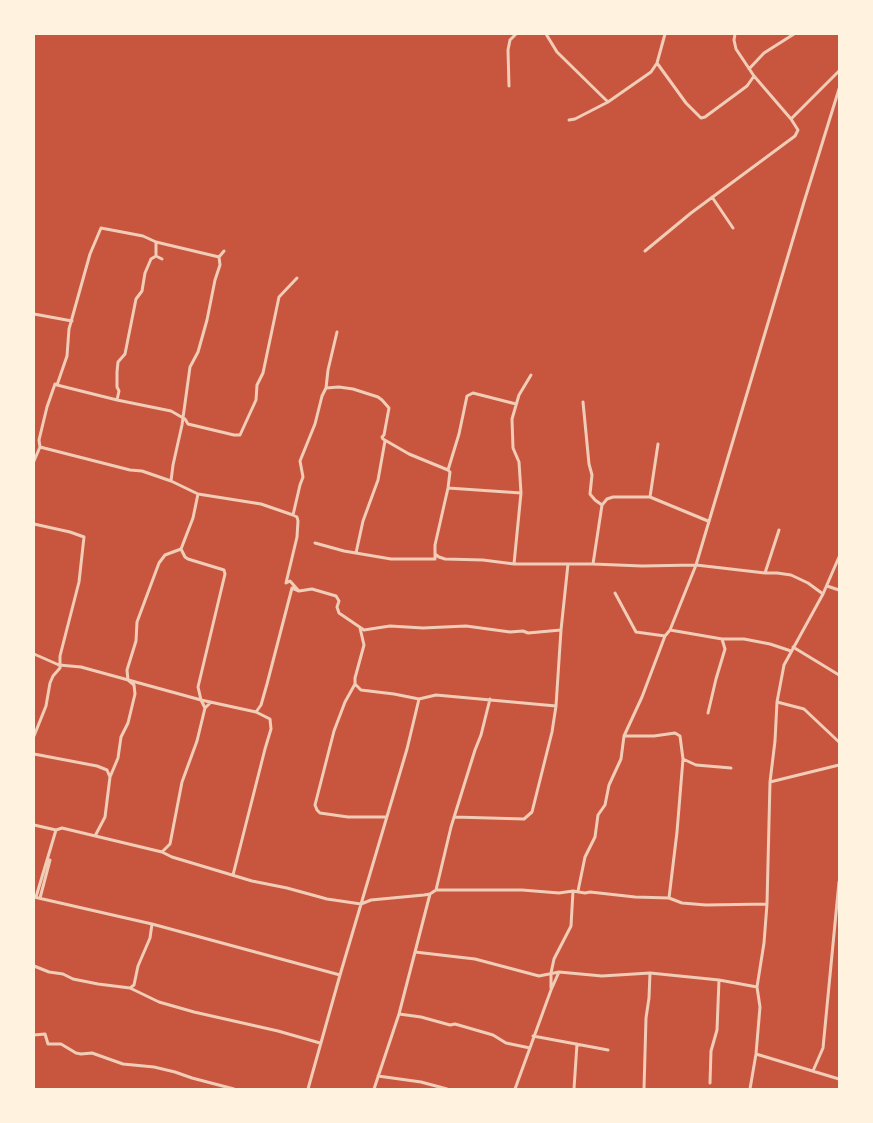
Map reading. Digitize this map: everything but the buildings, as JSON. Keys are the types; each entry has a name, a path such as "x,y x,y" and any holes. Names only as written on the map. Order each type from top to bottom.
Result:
{"street":[{"path":"509,86 508,50 510,40 516,34"},
{"path":"546,34 557,52 608,102"},
{"path":"569,120 575,119 608,102 651,72 657,64 666,34"},
{"path":"646,251 691,213 795,136 798,130 749,69 736,49 735,34"},
{"path":"749,69 764,53 794,34"},
{"path":"657,64 686,103 701,118 705,118 746,86 754,76"},
{"path":"791,119 839,71"},
{"path":"578,892 585,858 595,837 598,815 605,805 609,785 621,759 624,736 696,565 839,89"},
{"path":"712,198 733,228"},
{"path":"34,461 40,447 39,440 55,384 57,385 67,356 68,334 90,254 100,228 143,236 156,242 219,257"},
{"path":"156,242 156,256"},
{"path":"219,257 224,252"},
{"path":"156,256 162,259"},
{"path":"117,400 119,391 117,379 118,362 125,354 136,299 144,285 145,273 151,259 156,256"},
{"path":"171,481 190,367 198,352 207,320 220,265 219,257"},
{"path":"57,385 140,404 145,407 171,411 182,417 188,424 234,435 240,434 256,400 257,384 263,373 278,297 297,278"},
{"path":"34,314 72,321"},
{"path":"293,514 303,477 300,461 321,407 337,332"},
{"path":"514,564 521,493 519,462 513,448 512,419 519,395 531,375"},
{"path":"326,388 353,389 378,397 389,405 384,435 382,437 409,454 448,470"},
{"path":"315,543 344,551 391,559 435,559 436,544 448,488 450,472 448,470 456,446 468,395 473,393 516,404"},
{"path":"583,402 589,464 592,475 590,494 594,500 602,505"},
{"path":"356,553 362,521 378,480 386,441"},
{"path":"650,497 658,444"},
{"path":"40,447 130,470 142,471 171,481 198,494 261,504 293,514 297,517 298,534 286,583 290,581 299,592"},
{"path":"448,488 521,493"},
{"path":"198,494 193,518 181,549 188,559 224,570 224,582 198,688 205,708"},
{"path":"593,564 602,505 607,499 613,497 650,497 708,521"},
{"path":"34,524 84,537 79,582 65,635 60,665 50,683 46,706 34,736"},
{"path":"764,573 779,530"},
{"path":"95,836 105,817 110,778 120,752 121,737 128,723 135,694 134,685 128,680 126,670 136,641 137,622 159,563 165,555 181,549"},
{"path":"435,554 445,559 483,560 514,564 696,565 764,573 791,574 823,594"},
{"path":"750,1089 756,1054 760,1007 757,987 764,943 767,904 770,782 777,702 784,665 823,594 839,557"},
{"path":"454,818 524,819 532,812 556,706 568,564"},
{"path":"827,586 839,590"},
{"path":"256,712 261,705 292,588 299,592 312,589 336,596 339,601 337,607 339,613 364,630 390,626 423,628 466,626 528,633 561,630"},
{"path":"615,593 636,632 665,636"},
{"path":"360,628 364,645 355,684 345,702 334,731 315,804 320,813 348,817 386,817"},
{"path":"670,630 722,639 744,639 792,649 839,675"},
{"path":"708,713 716,679 726,649 722,639"},
{"path":"34,654 60,665 81,667 201,700 256,712 270,718 271,729 233,876"},
{"path":"355,684 361,690 418,699 436,695 556,706"},
{"path":"308,1089 407,749 418,699"},
{"path":"436,890 454,818 474,750 481,735 490,699"},
{"path":"162,852 170,844 182,782 199,735 205,708 211,702"},
{"path":"777,702 804,709 839,742"},
{"path":"624,736 654,736 675,733 680,736 683,759 669,898"},
{"path":"34,754 97,766 107,770 110,778"},
{"path":"683,759 696,765 731,768"},
{"path":"770,782 839,765"},
{"path":"34,825 44,826 57,831"},
{"path":"340,976 152,924 37,898 57,831 62,828 162,852 172,858 233,876 327,899 361,904 371,900 430,894 436,890 522,890 558,893 573,891 669,898 682,903 706,906 767,904"},
{"path":"813,1071 823,1048 839,882"},
{"path":"551,990 551,973 557,953 571,926 573,891"},
{"path":"374,1089 399,1014 430,894"},
{"path":"130,988 134,985 138,966 150,938 152,924"},
{"path":"415,952 475,959 539,976 559,972 602,976 650,973 719,980 757,987"},
{"path":"833,955 839,956"},
{"path":"34,966 50,972 63,974 73,979 130,988 159,1002 320,1043"},
{"path":"515,1089 533,1036 559,972"},
{"path":"644,1089 646,1018 650,973"},
{"path":"710,1083 711,1051 717,1030 719,980"},
{"path":"399,1014 421,1016 450,1025 455,1024 493,1035 506,1043 530,1048"},
{"path":"34,1034 45,1034 48,1044 61,1044 76,1053 92,1053 123,1064 157,1068 234,1089"},
{"path":"533,1036 608,1050"},
{"path":"574,1089 578,1044"},
{"path":"756,1054 839,1079"},
{"path":"378,1076 421,1082 447,1089"}]}
